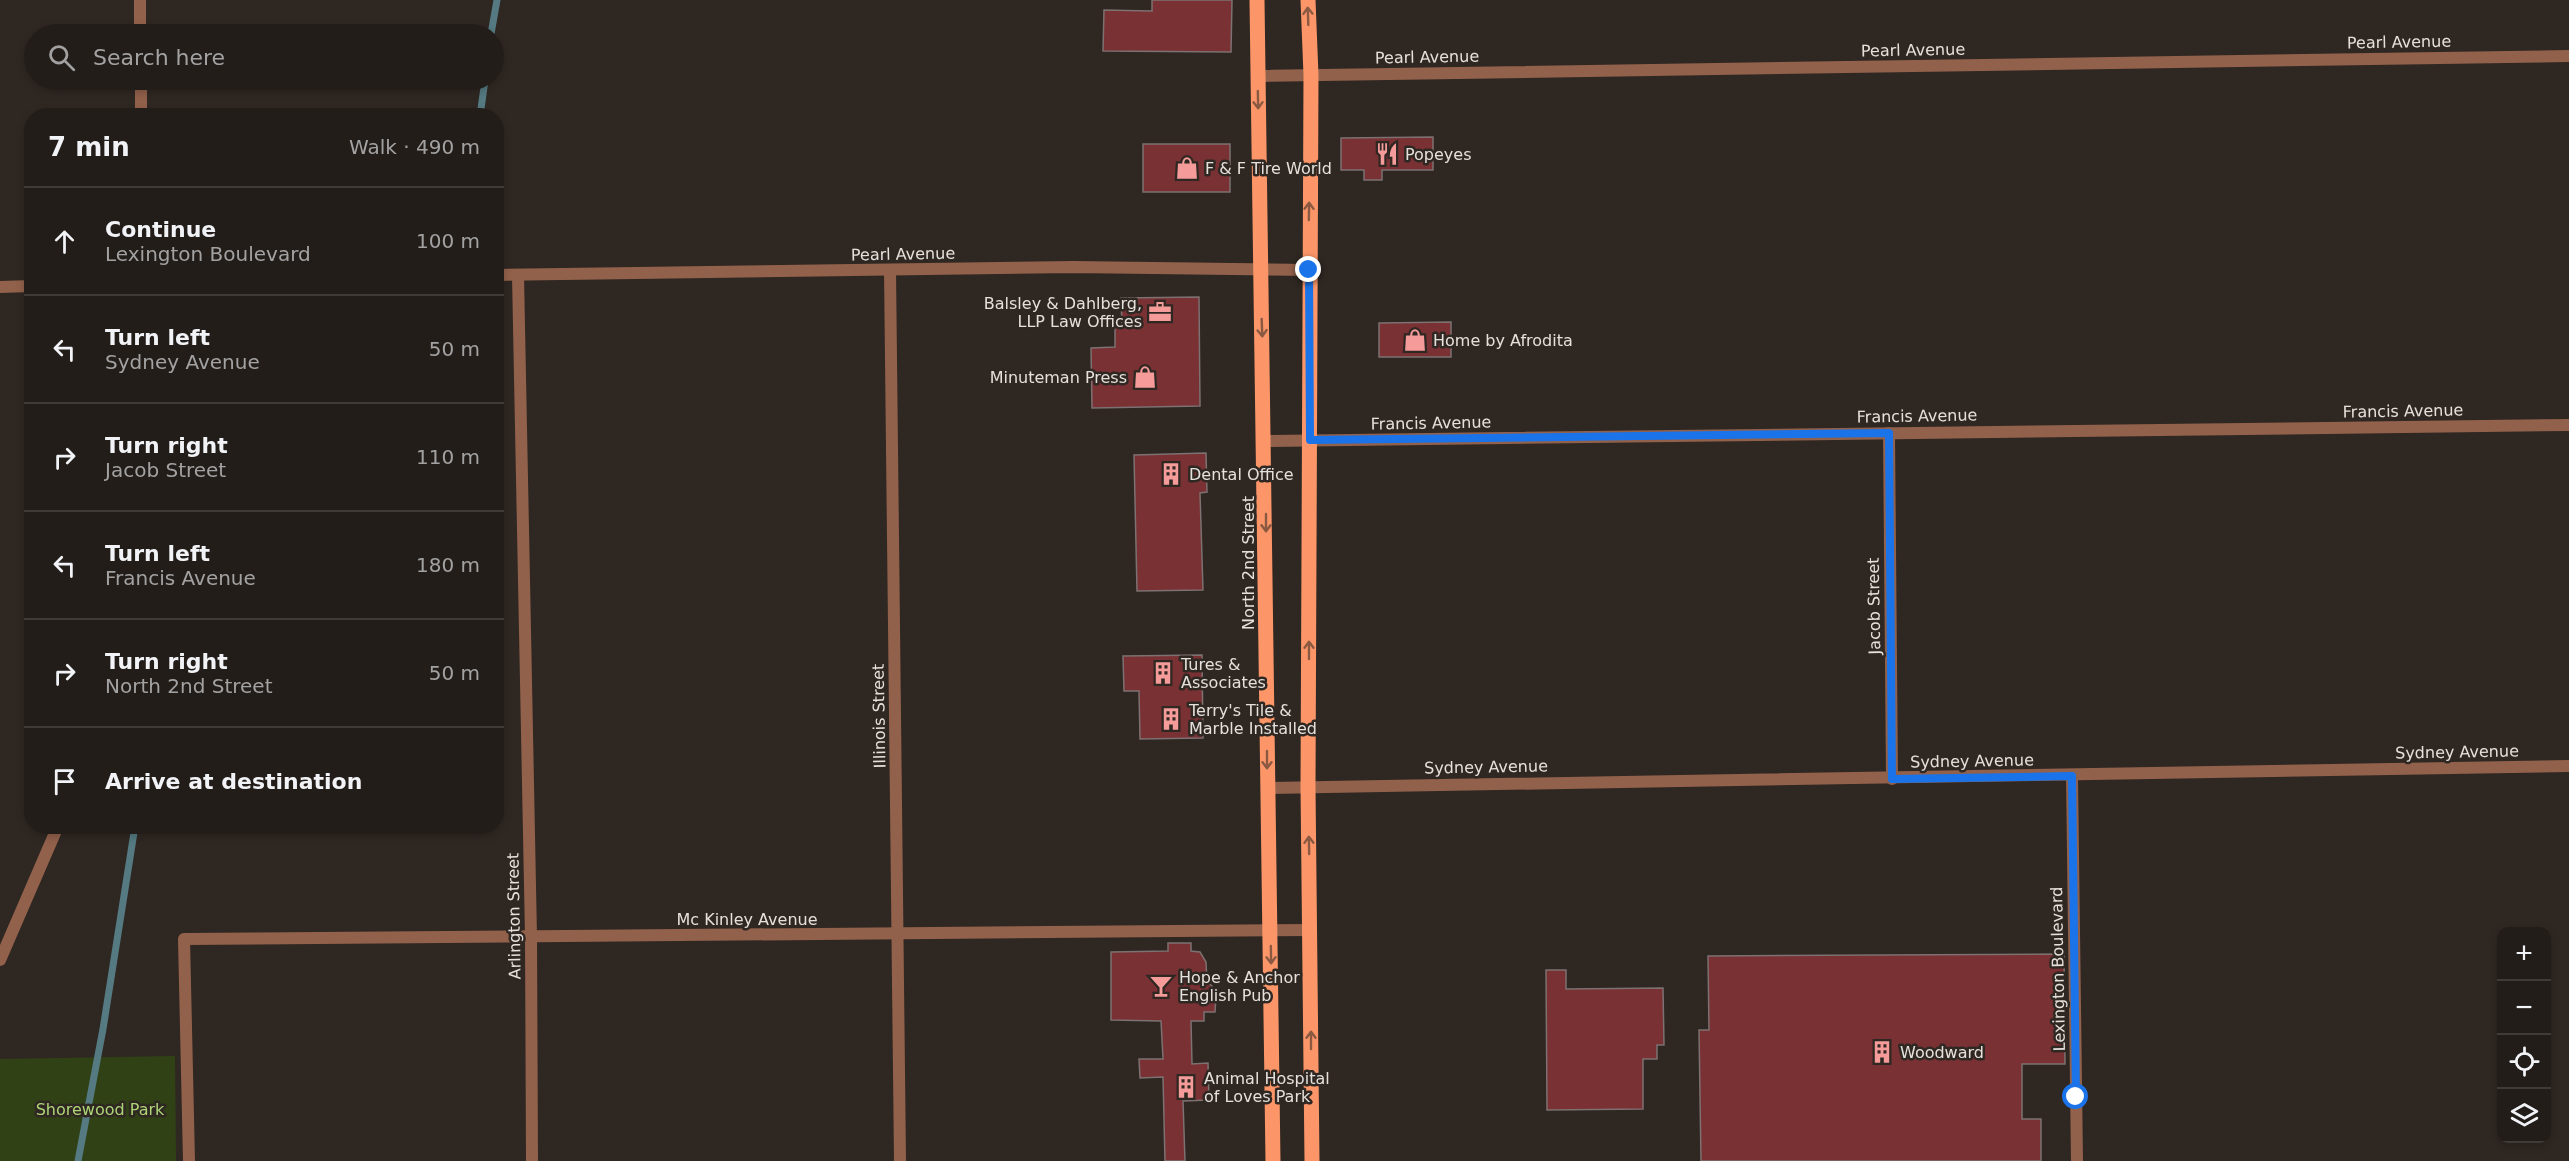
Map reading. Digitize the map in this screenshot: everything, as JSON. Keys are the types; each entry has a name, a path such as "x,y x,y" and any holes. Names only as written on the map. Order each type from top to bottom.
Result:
{"main road":[{"name":"North 2nd Street","path":"1257,0 1260,269 1265,441 1267,789 1273,1161"},
{"path":"1308,0 1311,75 1308,787 1312,1161"}],"street":[{"path":"140,0 140,24"},
{"name":"Pearl Avenue","path":"1258,76 2569,56"},
{"path":"141,90 141,108"},
{"name":"Pearl Avenue","path":"504,275 1073,267 1309,270"},
{"name":"Illinois Street","path":"890,270 900,1161"},
{"name":"Arlington Street","path":"518,275 531,936 532,1161"},
{"path":"0,287 24,286"},
{"name":"Francis Avenue","path":"1265,441 2569,425"},
{"name":"Jacob Street","path":"1889,433 1892,779"},
{"name":"Sydney Avenue","path":"1267,789 2569,766"},
{"name":"Lexington Boulevard","path":"2072,776 2078,1161"},
{"path":"0,960 55,834"},
{"name":"Mc Kinley Avenue","path":"189,1161 184,939 1310,930"}],"green space":[{"name":"Shorewood Park","path":"175,1056 176,1161 0,1161 0,1059"}],"building":[{"path":"1152,0 1232,0 1231,52 1103,51 1104,10 1152,11"},
{"name":"Popeyes","path":"1433,137 1433,170 1382,170 1382,180 1364,180 1364,170 1341,170 1341,138"},
{"name":"F & F Tire World","path":"1143,144 1230,144 1230,192 1143,192"},
{"name":"Minuteman Press","path":"1199,297 1200,406 1092,408 1091,348 1115,347 1115,326 1122,326 1121,298"},
{"name":"Home by Afrodita","path":"1451,322 1451,357 1379,357 1379,323"},
{"path":"1206,453 1207,492 1200,493 1203,590 1137,591 1134,455"},
{"path":"1202,655 1203,738 1140,739 1139,691 1124,691 1123,656"},
{"path":"1168,943 1191,943 1191,951 1200,952 1206,962 1207,982 1212,986 1212,996 1216,996 1215,1012 1204,1012 1204,1021 1191,1021 1192,1064 1208,1063 1209,1100 1183,1101 1185,1161 1165,1161 1163,1077 1140,1078 1139,1059 1163,1059 1161,1021 1111,1020 1111,952 1168,951"},
{"name":"Woodward","path":"2064,954 2065,1064 2022,1064 2022,1119 2041,1119 2041,1161 1701,1161 1699,1030 1709,1030 1708,956"},
{"path":"1546,970 1566,970 1566,989 1663,988 1664,1045 1657,1045 1657,1059 1643,1059 1643,1109 1547,1110"}],"waterway":[{"path":"493,24 497,0"},
{"path":"481,108 484,90"},
{"path":"78,1161 103,1029 134,834"}],"place":[{"name":"Popeyes","path":"1387,154"},
{"name":"F & F Tire World","path":"1187,168"},
{"name":"Balsley & Dahlberg, LLP Law Offices","path":"1160,312"},
{"name":"Home by Afrodita","path":"1415,340"},
{"name":"Minuteman Press","path":"1145,377"},
{"name":"Dental Office","path":"1171,474"},
{"name":"Tures & Associates","path":"1163,673"},
{"name":"Terry's Tile & Marble Installed","path":"1171,719"},
{"name":"Hope & Anchor English Pub","path":"1161,986"},
{"name":"Woodward","path":"1882,1052"},
{"name":"Animal Hospital of Loves Park","path":"1186,1087"}],"route":[{"path":"1309,270 1310,440 1889,433 1892,779 2072,776 2076,1097"}]}
